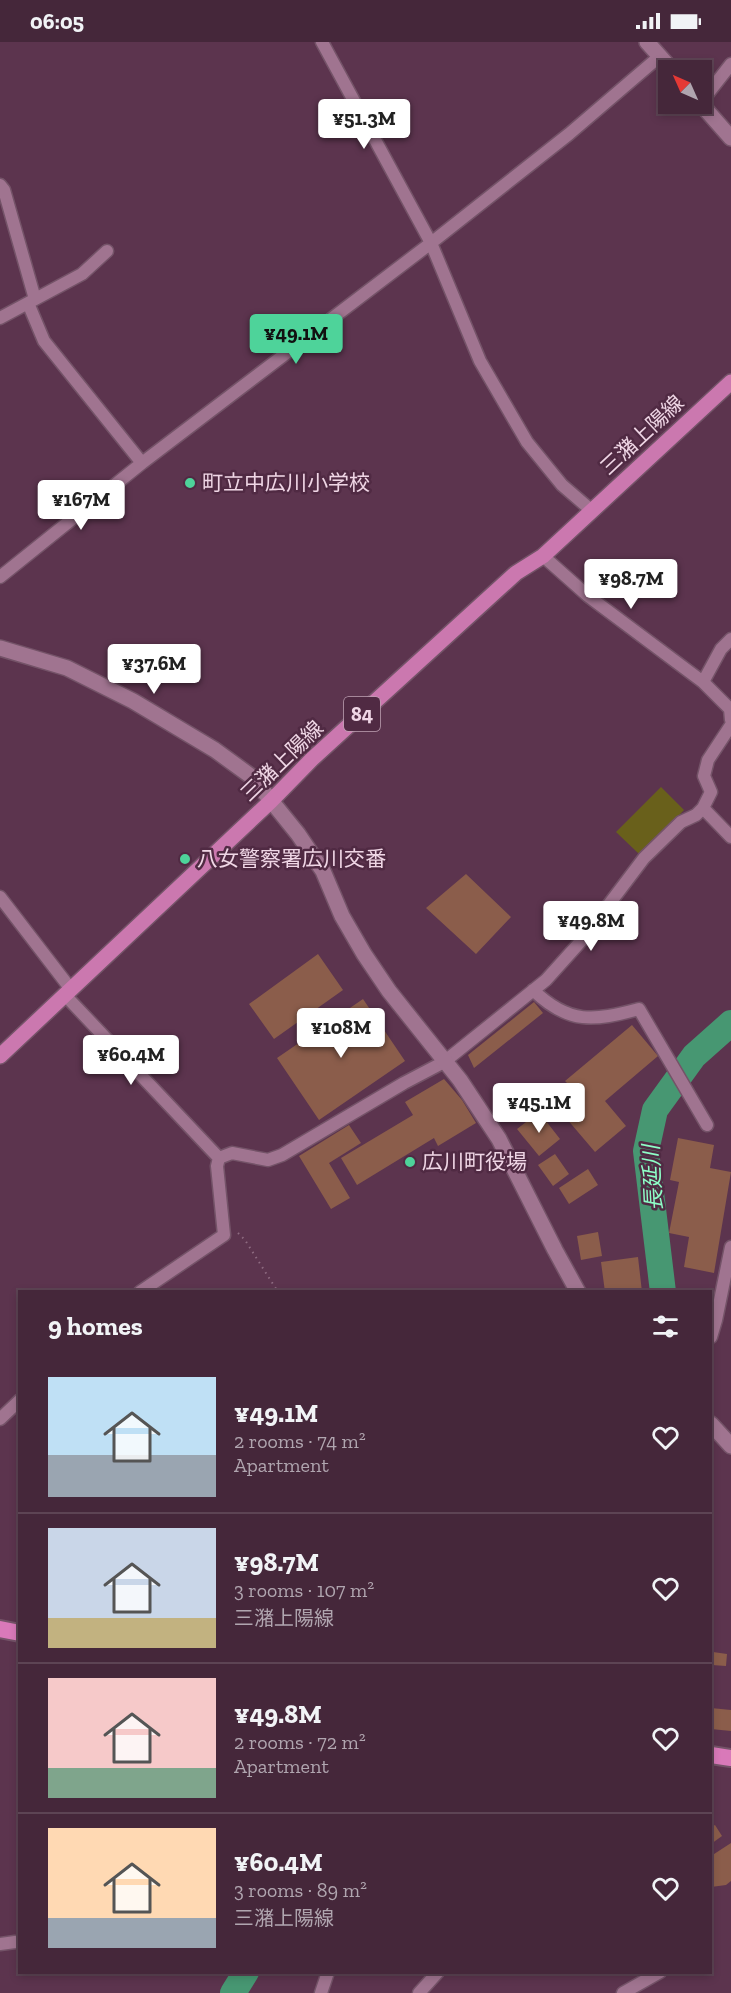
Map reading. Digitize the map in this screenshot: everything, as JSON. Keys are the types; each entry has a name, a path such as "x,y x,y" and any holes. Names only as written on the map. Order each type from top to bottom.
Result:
{"highway":[{"path":"0,1629 18,1633"},
{"path":"712,1755 731,1758"}],"main road":[{"name":"三潴上陽線","path":"0,1056 271,801 312,759 516,573 543,556 728,388"}],"street":[{"path":"322,42 431,243 480,361 527,442 562,485 591,510"},
{"path":"647,42 663,60"},
{"path":"0,577 142,463 431,243 569,134 660,56"},
{"path":"712,89 731,64"},
{"path":"712,114 731,138"},
{"path":"0,185 4,190 31,301 44,341 142,463"},
{"path":"0,318 82,274 107,251"},
{"path":"543,556 588,596 703,682 730,709 731,720"},
{"path":"703,682 721,649 731,639"},
{"path":"0,648 67,669 133,702 215,750 252,777 298,834 323,871 342,916 364,954 444,1062 460,1080 499,1139 577,1290"},
{"path":"219,1158 232,1154 268,1160 282,1155 444,1062 546,980 582,940 644,858 681,822 696,815 703,808 711,792 704,776 708,760 731,725"},
{"path":"703,808 731,837"},
{"path":"0,897 67,991 219,1158"},
{"path":"533,990 547,1003 566,1014 589,1019 639,1009 707,1125"},
{"path":"143,1290 224,1235 217,1166 219,1158"},
{"path":"712,1334 731,1246"},
{"path":"0,1419 18,1402"},
{"path":"712,1425 731,1446"},
{"path":"0,1944 15,1942"},
{"path":"321,1993 327,1974"},
{"path":"419,1993 436,1974"},
{"path":"623,1993 656,1974"}],"path":[{"path":"224,1235 237,1231 277,1290"}],"shaded area":[{"path":"661,787 684,810 643,853 638,853 616,832"}],"building":[{"path":"466,874 511,917 476,954 426,908"},
{"path":"318,954 343,990 274,1039 249,1004"},
{"path":"363,999 405,1061 319,1120 277,1058"},
{"path":"534,1002 543,1013 474,1068 468,1055"},
{"path":"632,1025 658,1056 605,1101 626,1126 595,1152 549,1098 567,1083 565,1081"},
{"path":"444,1079 462,1100 476,1123 438,1146 434,1138 357,1185 341,1158 413,1115 405,1102"},
{"path":"539,1112 560,1139 539,1156 517,1129"},
{"path":"349,1125 361,1143 329,1163 350,1198 331,1209 299,1156"},
{"path":"678,1138 714,1145 710,1168 731,1172 714,1273 684,1267 689,1237 669,1233 679,1182 670,1180"},
{"path":"555,1154 569,1174 553,1186 538,1165"},
{"path":"588,1169 598,1185 569,1204 559,1188"},
{"path":"598,1232 602,1256 581,1260 577,1236"},
{"path":"638,1257 642,1290 605,1290 601,1262"},
{"path":"713,1652 727,1654 726,1666 712,1665"},
{"path":"712,1708 731,1710 731,1731 712,1729"},
{"path":"715,1825 722,1836 712,1843 712,1826"},
{"path":"731,1843 731,1881 726,1885 712,1887 712,1855"}],"waterway":[{"name":"長延川","path":"663,1290 646,1151 655,1110 694,1056 731,1023"},
{"name":"長延川","path":"233,1993 245,1974"}],"place":[{"name":"町立中広川小学校","path":"190,483"},
{"name":"八女警察署広川交番","path":"185,859"},
{"name":"広川町役場","path":"410,1162"}]}
